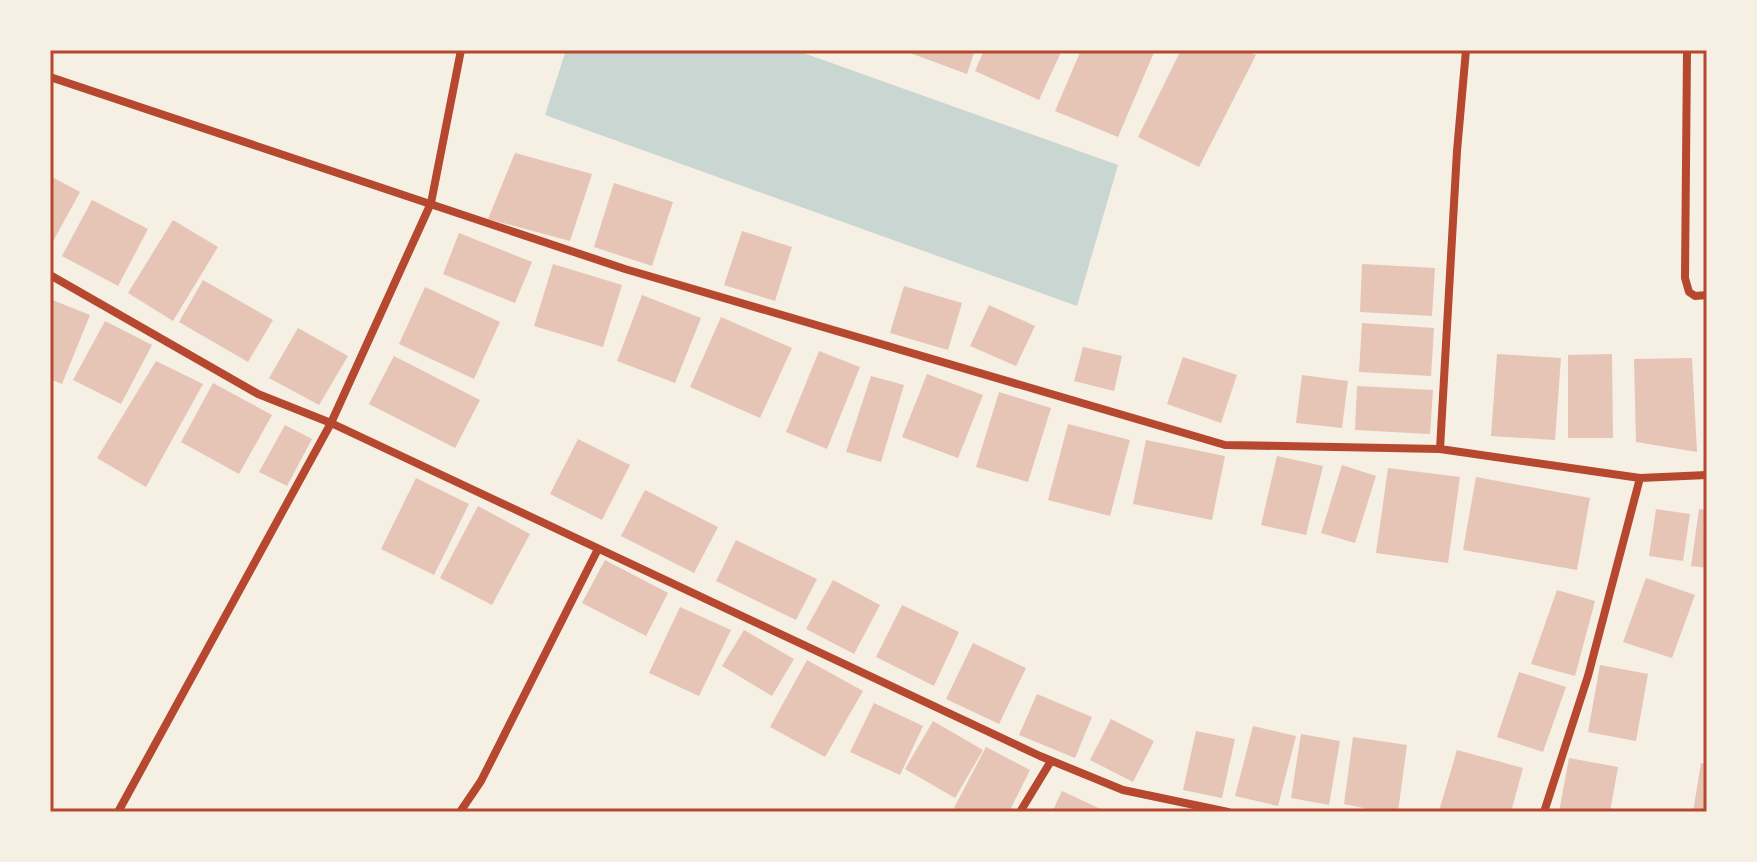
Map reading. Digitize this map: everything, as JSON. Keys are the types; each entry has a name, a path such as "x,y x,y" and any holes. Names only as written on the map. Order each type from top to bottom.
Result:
{"street":[{"path":"118,812 331,423 431,203 461,50"},
{"path":"1440,449 1457,151 1466,50"},
{"path":"1687,50 1685,278 1689,292 1695,296 1707,295"},
{"path":"50,77 625,269 1225,445 1440,449 1640,478 1707,475"},
{"path":"50,275 258,394 331,423 1051,761 1123,790 1228,812"},
{"path":"1544,812 1588,676 1640,478"},
{"path":"460,812 481,781 598,549"},
{"path":"1020,812 1051,761"}],"shaded area":[{"path":"566,50 795,50 1118,165 1077,306 545,115"}],"building":[{"path":"902,50 975,50 967,74"},
{"path":"984,50 1062,50 1039,100 975,71"},
{"path":"1081,50 1155,50 1118,137 1055,111"},
{"path":"1181,50 1246,50 1256,55 1199,167 1138,137"},
{"path":"515,153 592,174 570,241 488,219"},
{"path":"50,176 80,192 50,247"},
{"path":"614,183 673,202 652,266 594,247"},
{"path":"92,200 148,229 118,286 62,256"},
{"path":"173,220 218,247 173,321 128,293"},
{"path":"742,231 792,247 775,301 724,285"},
{"path":"459,233 532,262 515,303 443,274"},
{"path":"553,264 622,285 603,347 534,326"},
{"path":"1362,264 1435,268 1432,316 1360,312"},
{"path":"203,280 273,320 248,362 179,322"},
{"path":"904,286 962,303 948,350 890,333"},
{"path":"425,287 500,322 474,379 399,344"},
{"path":"642,295 701,318 675,383 617,361"},
{"path":"50,299 90,315 62,384 50,379"},
{"path":"989,305 1035,326 1016,366 970,346"},
{"path":"721,317 792,348 760,418 690,387"},
{"path":"105,321 152,345 121,404 73,380"},
{"path":"1362,323 1434,328 1431,376 1359,372"},
{"path":"298,328 348,356 319,405 269,378"},
{"path":"1083,347 1122,356 1114,391 1074,381"},
{"path":"819,351 860,367 827,449 786,432"},
{"path":"1497,354 1561,358 1555,440 1491,436"},
{"path":"1612,354 1613,438 1568,438 1568,355"},
{"path":"394,356 480,400 455,448 369,404"},
{"path":"1183,357 1237,375 1221,423 1167,404"},
{"path":"1692,358 1697,452 1636,442 1634,359"},
{"path":"156,361 203,384 146,487 97,458"},
{"path":"927,374 983,395 958,458 902,437"},
{"path":"1302,375 1348,381 1342,428 1296,423"},
{"path":"871,376 904,385 881,462 846,452"},
{"path":"213,383 272,415 239,474 181,442"},
{"path":"1357,386 1433,390 1430,434 1355,430"},
{"path":"999,392 1051,408 1028,482 976,467"},
{"path":"1068,424 1130,440 1110,516 1048,500"},
{"path":"285,425 312,439 287,486 259,472"},
{"path":"578,439 630,465 602,520 550,494"},
{"path":"1146,440 1225,456 1212,520 1133,504"},
{"path":"1277,456 1323,466 1306,535 1261,525"},
{"path":"1342,465 1376,476 1355,543 1321,533"},
{"path":"1388,468 1460,477 1448,563 1376,553"},
{"path":"1476,477 1590,498 1577,570 1463,550"},
{"path":"416,478 469,504 434,575 381,549"},
{"path":"645,490 718,527 694,573 621,536"},
{"path":"478,506 530,534 492,605 440,578"},
{"path":"1656,509 1690,514 1683,561 1649,556"},
{"path":"1699,509 1707,510 1707,568 1691,566"},
{"path":"736,540 817,579 796,620 716,581"},
{"path":"605,560 668,593 646,636 582,603"},
{"path":"1646,578 1695,595 1672,658 1623,642"},
{"path":"833,580 880,605 854,654 806,629"},
{"path":"1557,590 1595,601 1575,676 1531,664"},
{"path":"902,605 959,632 934,686 876,657"},
{"path":"680,607 731,630 699,696 649,673"},
{"path":"744,630 794,659 772,696 722,666"},
{"path":"973,643 1026,668 999,724 946,699"},
{"path":"807,660 863,691 825,757 770,727"},
{"path":"1600,665 1648,674 1636,741 1588,732"},
{"path":"1519,672 1566,687 1543,752 1497,737"},
{"path":"1037,694 1092,717 1075,758 1019,735"},
{"path":"874,703 923,726 900,775 850,752"},
{"path":"1111,719 1154,741 1133,782 1090,760"},
{"path":"933,721 983,750 955,798 905,769"},
{"path":"1253,726 1296,736 1278,806 1235,796"},
{"path":"1196,731 1235,739 1222,798 1183,790"},
{"path":"1301,734 1340,741 1329,805 1291,798"},
{"path":"1353,737 1407,745 1398,812 1344,804"},
{"path":"986,747 1030,770 1009,812 961,812 954,808"},
{"path":"1457,750 1523,768 1511,812 1439,811"},
{"path":"1569,758 1618,767 1610,812 1559,812"},
{"path":"1701,763 1707,764 1707,812 1693,812"},
{"path":"1062,791 1107,812 1052,812"}]}
